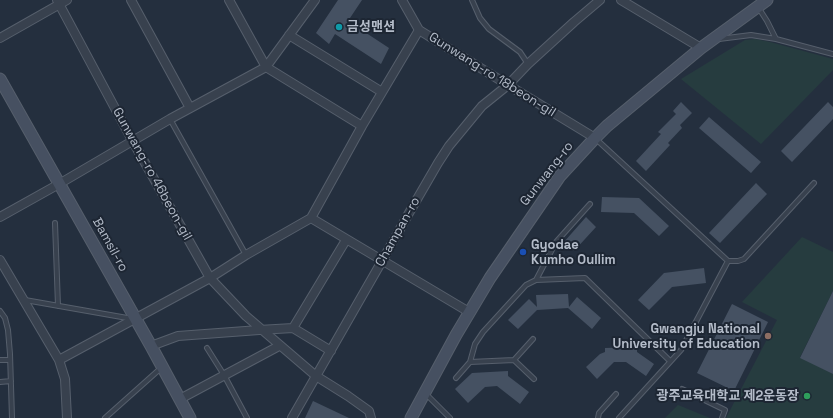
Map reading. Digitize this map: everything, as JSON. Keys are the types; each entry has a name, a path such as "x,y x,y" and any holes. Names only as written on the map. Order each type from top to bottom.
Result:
{"main road":[{"name":"Gunwang-ro","path":"411,418 469,312 490,278 560,176 595,138 618,116 700,48 762,3"},
{"name":"Bamsil-ro","path":"0,79 163,366 190,418"}],"street":[{"path":"0,38 58,2 67,0"},
{"path":"131,0 190,108"},
{"path":"229,0 266,67 362,126"},
{"path":"0,217 170,118 266,67 315,0"},
{"name":"Gunwang-ro 18beon-gil","path":"402,0 419,30 595,138"},
{"name":"Champan-ro","path":"292,418 449,146 482,106 508,85 528,64 600,0"},
{"path":"621,0 700,48"},
{"name":"Gunwang-ro 46beon-gil","path":"58,2 132,140 210,278 246,316 279,346 316,376 369,411 371,418"},
{"path":"59,360 210,278 246,255 311,218 362,126 419,30"},
{"path":"289,35 382,92"},
{"path":"311,218 469,312"},
{"path":"293,328 346,240"},
{"path":"0,260 59,360 65,379 67,418"},
{"path":"151,346 178,336 293,328 331,351"},
{"path":"180,399 279,346"}],"lane":[{"path":"472,0 480,18 489,29 520,52 528,64"},
{"path":"762,3 768,24 776,40"},
{"path":"712,40 751,35 833,54"},
{"path":"170,118 246,255"},
{"path":"595,138 728,261 738,261 744,259 814,183"},
{"path":"536,280 556,242 590,204"},
{"path":"55,223 58,306"},
{"path":"620,418 681,350 728,261"},
{"path":"456,378 470,362 475,344 483,332 526,285 536,280 585,278 670,362"},
{"path":"23,300 136,319"},
{"path":"0,311 5,318 8,330 12,418"},
{"path":"470,362 514,360 533,339"},
{"path":"207,348 224,375 247,418"},
{"path":"0,360 10,360"},
{"path":"514,360 534,379"},
{"path":"105,418 163,366"},
{"path":"0,382 11,382"},
{"path":"682,389 726,410 722,418"},
{"path":"425,393 450,418"},
{"path":"598,418 598,413 616,394"}],"green space":[{"path":"755,39 833,59 833,70 761,144 681,79 745,40"},
{"path":"802,237 833,252 833,291 800,357 833,374 833,418 726,418 777,320 742,302"},
{"path":"678,405 700,414 710,418 665,418"}],"building":[{"name":"금성맨션","path":"338,0 362,0 348,21 389,48 381,64 335,34 329,44 316,33"},
{"path":"681,102 692,113 680,125 682,128 668,143 670,145 646,171 636,161 661,134 658,132 676,114 673,111"},
{"path":"828,102 833,107 833,119 792,162 781,151"},
{"path":"709,117 761,162 751,173 699,128"},
{"path":"756,183 767,194 720,243 709,233"},
{"path":"602,197 639,198 669,226 659,236 634,213 601,212"},
{"path":"586,217 596,227 574,251 564,242"},
{"path":"704,268 706,283 672,287 649,310 638,300 664,273"},
{"path":"833,291 833,374 800,358"},
{"path":"568,294 569,307 577,297 601,318 592,329 568,308 537,310 518,329 508,320 529,299 537,307 536,295"},
{"path":"732,304 768,322 734,391 697,373"},
{"path":"637,347 637,352 654,364 646,376 626,362 614,362 597,379 586,367 600,354 605,352 605,348"},
{"path":"508,371 508,376 529,392 520,404 497,386 485,387 468,403 455,389 472,373"},
{"path":"313,401 349,418 305,418"}],"place":[{"name":"금성맨션","path":"339,27"},
{"name":"Gyodae Kumho Oullim","path":"523,252"},
{"name":"Gwangju National University of Education","path":"768,336"},
{"name":"광주교육대학교 제2운동장","path":"807,396"}]}
